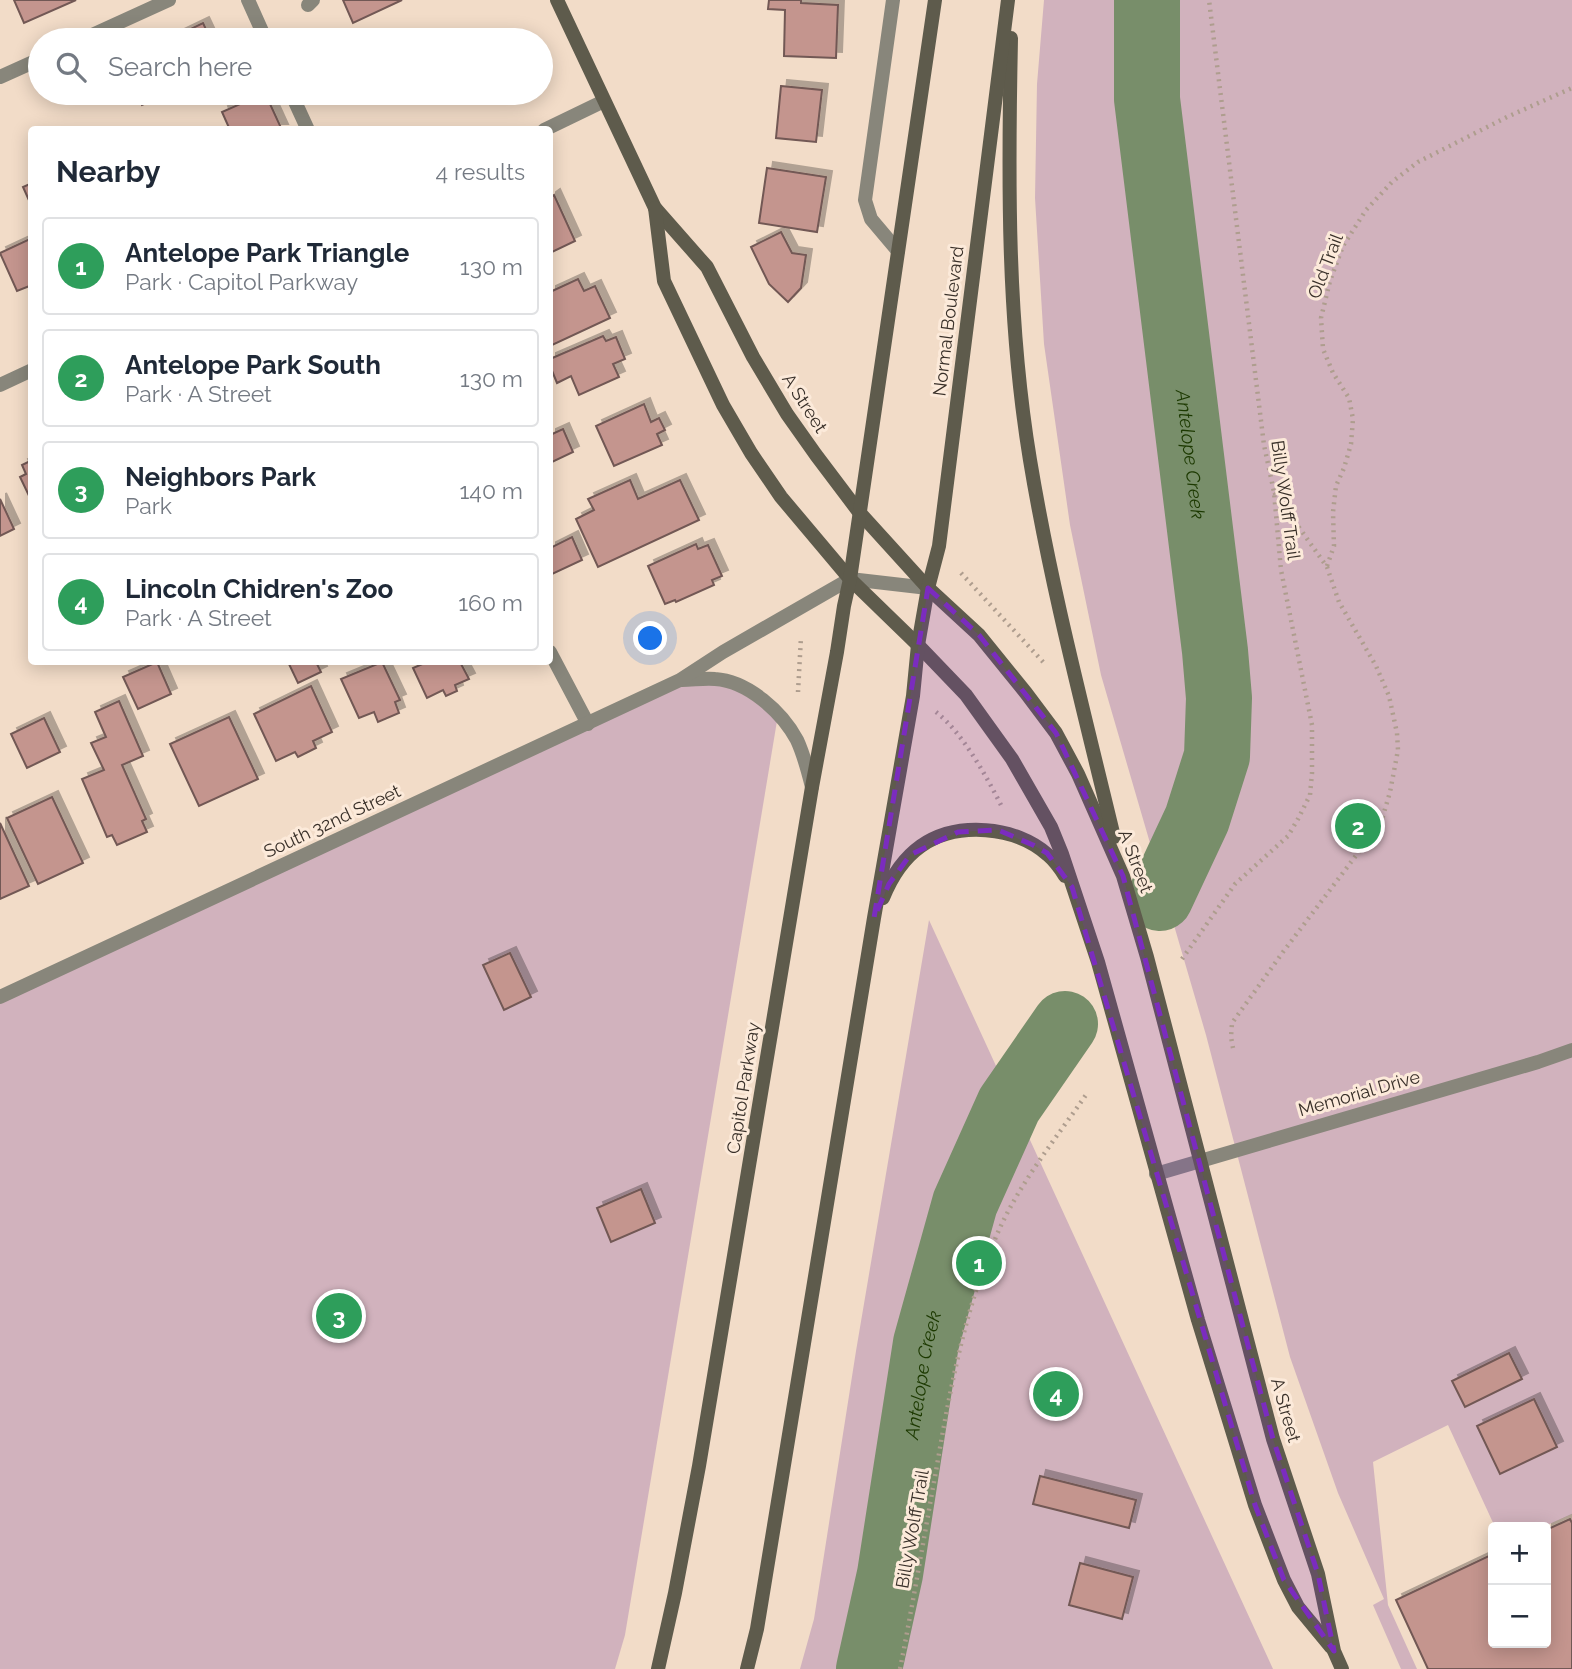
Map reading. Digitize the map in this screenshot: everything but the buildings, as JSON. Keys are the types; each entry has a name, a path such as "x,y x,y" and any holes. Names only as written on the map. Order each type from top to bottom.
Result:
{"main road":[{"name":"A Street","path":"557,0 655,208 707,267 787,414 859,512 928,588 979,635 1026,692 1056,733 1078,774 1123,876 1147,957 1273,1439 1318,1574 1334,1651 1342,1669"},
{"path":"859,512 935,0"},
{"path":"1010,0 1010,257 1013,318 1030,459 1052,576 1123,876"},
{"name":"Normal Boulevard","path":"918,645 939,545 1010,0"},
{"name":"A Street","path":"655,208 664,281 723,405 751,453 781,497 850,579 966,695 1012,759 1051,827 1098,962 1156,1174 1232,1434 1272,1551 1298,1607 1334,1651"},
{"name":"Capitol Parkway","path":"658,1669 699,1466 812,787 850,579 859,512"},
{"path":"747,1669 757,1629 913,696 918,645"},
{"path":"874,918 888,884 910,855 923,844 958,832 998,830 1033,845 1047,853 1072,887"}],"street":[{"path":"107,28 169,0"},
{"path":"248,0 261,28"},
{"path":"893,0 865,200 871,219 898,251"},
{"path":"0,77 28,64"},
{"path":"552,126 604,101"},
{"path":"297,105 306,126"},
{"path":"0,385 28,372"},
{"path":"850,579 928,588"},
{"name":"South 32nd Street","path":"0,997 680,680 723,652 850,579"},
{"path":"553,658 588,724"},
{"name":"South 32nd Street","path":"680,680 717,679 733,683 771,707 797,741 812,787"},
{"name":"Memorial Drive","path":"1156,1174 1538,1062 1572,1049"}],"path":[{"name":"Billy Wolff Trail","path":"1182,960 1235,884 1288,836 1310,795 1312,773 1312,725 1281,570 1274,492 1264,444 1209,0"},
{"name":"Old Trail","path":"1327,567 1335,546 1333,512 1336,486 1351,444 1353,419 1349,398 1333,373 1323,348 1321,318 1330,281 1343,246 1366,210 1391,182 1418,162 1572,88"},
{"path":"1233,1048 1232,1023 1383,816 1398,750 1389,696 1376,666 1339,603 1327,567 1274,492"},
{"path":"961,573 1053,672"},
{"path":"798,692 801,635"},
{"path":"935,711 945,719 969,751 1002,807"},
{"name":"Billy Wolff Trail","path":"900,1669 956,1368 985,1266 1015,1201 1088,1093"}],"highlighted area":[{"path":"928,588 979,635 1056,733 1123,876 1273,1439 1318,1574 1334,1651 1284,1580 1255,1505 1072,887 1047,853 1033,845 998,830 958,832 910,855 889,884 874,918"}],"shaded area":[{"path":"1044,0 1572,0 1572,1514 1551,1523 1493,1522 1448,1425 1373,1462 1388,1605 1417,1669 1401,1669 1373,1605 1384,1599 1338,1493 1290,1357 1206,1035 1101,675 1070,525 1044,344 1035,198 1037,84"},
{"path":"717,679 778,715 625,1635 615,1669 0,1669 0,997 680,680"},
{"path":"929,920 1273,1669 800,1669 814,1619"}],"waterway":[{"name":"Antelope Creek","path":"1147,0 1147,99 1219,698 1217,756 1197,819 1160,898"},
{"name":"Antelope Creek","path":"869,1669 890,1574 926,1343 965,1203 1009,1105 1065,1024"}],"place":[{"name":"Antelope Park South","path":"1358,826"},
{"name":"Antelope Park Triangle","path":"979,1263"},
{"name":"Neighbors Park","path":"339,1316"},
{"name":"Lincoln Chidren's Zoo","path":"1056,1394"}]}
